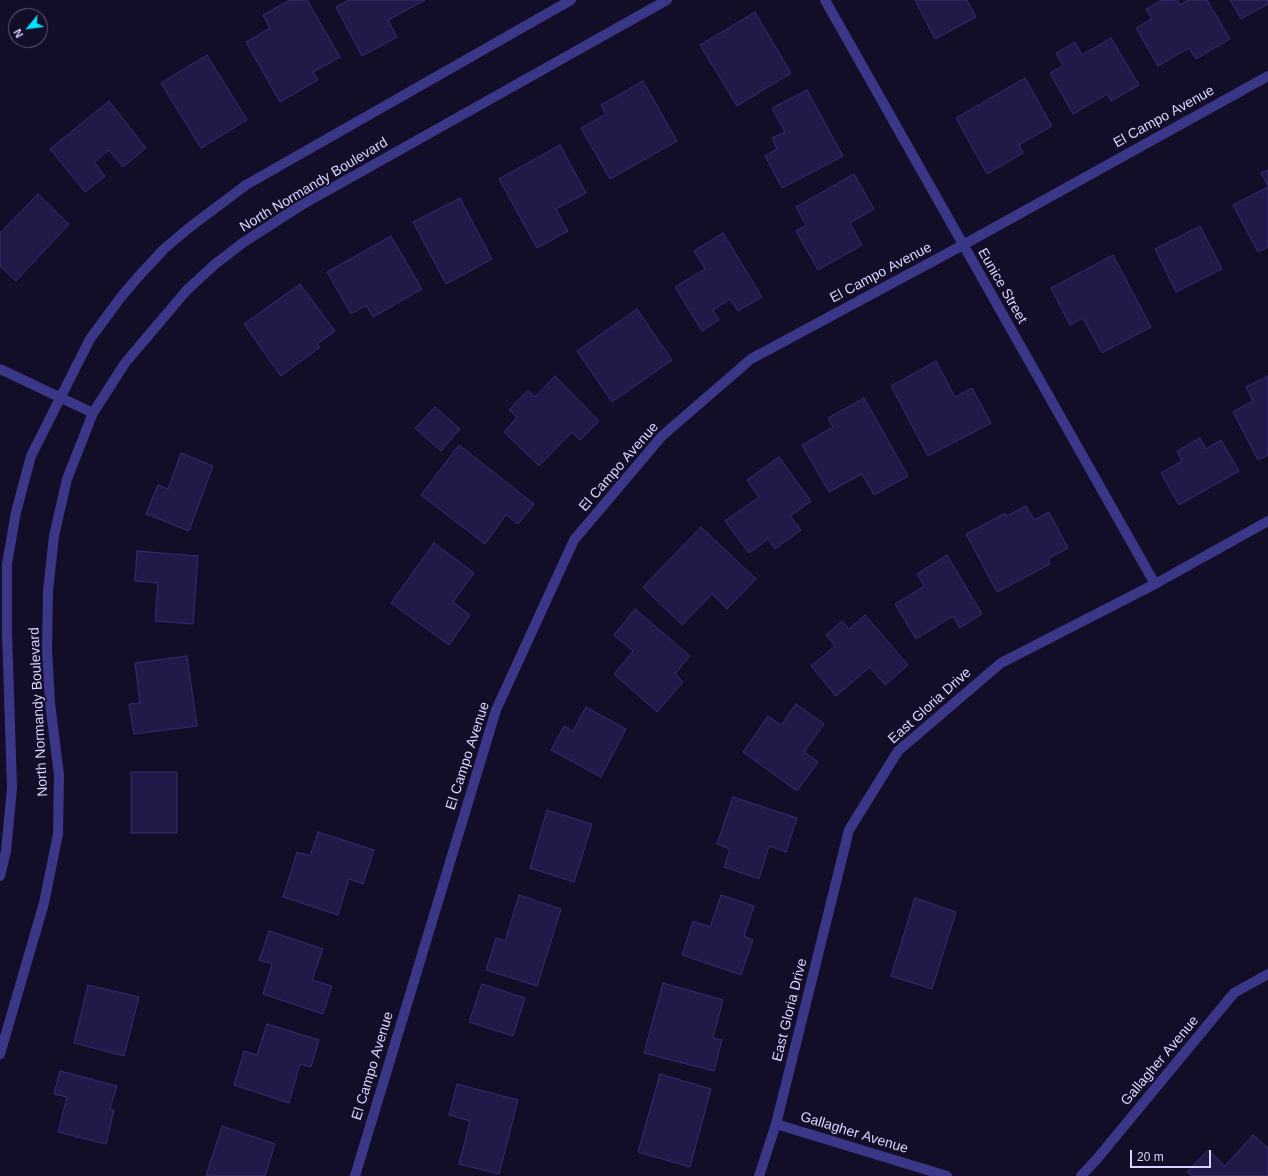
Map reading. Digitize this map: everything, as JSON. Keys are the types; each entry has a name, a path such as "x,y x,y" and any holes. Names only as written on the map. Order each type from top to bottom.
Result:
{"street":[{"name":"North Normandy Boulevard","path":"0,876 6,851 12,788 7,564 16,512 31,456 90,339 138,277 164,250 190,227 246,185 571,0"},
{"name":"North Normandy Boulevard","path":"0,1054 44,903 58,834 59,775 50,703 47,649 48,590 54,536 67,479 93,413 125,363 186,291 214,265 244,242 300,206 667,0"},
{"name":"Eunice Street","path":"825,0 962,245 1155,584"},
{"name":"El Campo Avenue","path":"355,1176 496,710 574,540 662,436 751,359 962,245 1268,76"},
{"path":"0,369 93,413"},
{"name":"East Gloria Drive","path":"759,1176 776,1124 849,830 898,751 1001,663 1155,584 1268,521"},
{"name":"Gallagher Avenue","path":"1081,1176 1101,1154 1234,993 1268,974"},
{"name":"Gallagher Avenue","path":"776,1124 947,1176"}],"building":[{"path":"290,0 307,0 340,57 313,72 318,80 280,102 246,42 270,28 263,15"},
{"path":"349,0 425,0 388,20 397,37 362,56 336,7"},
{"path":"915,0 967,0 976,17 935,39"},
{"path":"1162,0 1177,0 1180,5 1188,0 1207,0 1230,39 1196,59 1189,48 1158,66 1136,28 1152,19 1146,9"},
{"path":"1230,0 1268,0 1268,4 1241,19"},
{"path":"755,12 791,73 737,106 700,45"},
{"path":"1111,38 1139,85 1111,101 1107,94 1073,114 1050,73 1063,66 1056,53 1075,42 1082,55"},
{"path":"207,55 247,120 201,148 161,83"},
{"path":"1025,78 1052,126 1019,145 1023,153 987,174 956,118"},
{"path":"643,81 677,141 610,179 581,128 606,114 601,105"},
{"path":"807,90 843,156 782,188 765,156 777,149 772,138 785,132 772,108"},
{"path":"109,101 146,148 123,167 109,150 94,162 105,176 85,192 50,149"},
{"path":"560,145 586,193 556,209 568,231 537,248 499,179"},
{"path":"1268,170 1268,186 1261,173"},
{"path":"854,174 874,209 850,223 862,245 818,270 796,231 806,225 796,207"},
{"path":"1268,187 1268,247 1258,252 1233,205"},
{"path":"38,194 69,224 16,281 0,266 0,233"},
{"path":"460,198 492,259 446,284 413,222"},
{"path":"1200,226 1222,269 1176,292 1155,249"},
{"path":"723,233 762,297 738,311 730,299 713,310 719,320 702,331 675,287 705,269 694,251"},
{"path":"391,236 422,289 373,317 366,305 351,314 327,272"},
{"path":"1113,255 1151,327 1102,353 1083,318 1070,325 1051,288"},
{"path":"300,284 335,331 317,344 320,347 281,376 244,324"},
{"path":"637,309 672,360 612,402 577,351"},
{"path":"936,361 955,397 972,388 991,423 928,456 891,386"},
{"path":"555,376 599,421 580,440 572,432 539,466 504,432 517,417 509,410 528,390 535,397"},
{"path":"1268,376 1268,455 1258,460 1233,412 1253,401 1246,387"},
{"path":"864,398 908,476 874,495 862,474 829,492 802,445 833,427 828,418"},
{"path":"435,407 460,429 441,451 415,428"},
{"path":"1200,438 1206,449 1221,440 1239,471 1179,505 1161,473 1182,461 1177,451"},
{"path":"459,445 534,504 518,524 506,515 485,544 421,495"},
{"path":"181,453 213,466 189,531 146,514 158,485 168,489"},
{"path":"779,457 811,501 790,516 801,530 775,549 768,539 749,553 725,521 759,497 747,480"},
{"path":"1026,506 1034,520 1049,512 1068,548 1048,559 1050,564 997,592 966,534 1005,513 1007,516"},
{"path":"701,527 756,579 727,609 712,594 682,625 643,587"},
{"path":"434,543 474,573 453,602 470,615 449,645 391,603"},
{"path":"137,551 198,556 193,624 155,621 158,583 135,581"},
{"path":"947,555 982,614 960,628 953,616 916,639 895,604 924,586 917,574"},
{"path":"635,609 690,656 675,674 683,682 657,712 614,674 633,651 614,635"},
{"path":"865,615 908,665 885,685 870,667 836,696 811,666 835,646 826,635 842,621 849,629"},
{"path":"187,656 197,726 134,734 129,704 140,703 135,663"},
{"path":"796,704 824,724 804,752 818,762 797,791 743,752 768,716 781,725"},
{"path":"586,707 626,729 601,777 551,750 564,726 573,731"},
{"path":"131,772 177,772 177,833 131,833"},
{"path":"733,797 797,818 786,852 769,846 759,879 724,867 730,849 717,844"},
{"path":"547,810 592,824 574,882 530,868"},
{"path":"318,832 374,850 363,884 349,879 338,915 283,897 297,852 310,856"},
{"path":"519,895 561,909 537,986 486,970 496,938 505,941"},
{"path":"721,895 754,906 744,936 753,940 741,975 682,955 693,921 710,927"},
{"path":"915,898 956,912 932,989 891,976"},
{"path":"269,931 323,949 312,980 332,986 323,1014 263,994 272,964 259,960"},
{"path":"663,983 723,1000 713,1038 722,1040 714,1071 644,1053"},
{"path":"482,984 525,998 513,1036 469,1022"},
{"path":"88,985 139,997 124,1056 74,1043"},
{"path":"267,1024 319,1040 311,1067 300,1064 289,1103 234,1085 244,1051 257,1055"},
{"path":"60,1071 117,1086 110,1109 114,1110 106,1144 58,1132 67,1097 54,1094"},
{"path":"660,1074 711,1089 690,1167 638,1152"},
{"path":"457,1084 518,1100 499,1174 459,1164 470,1121 449,1115"},
{"path":"222,1126 275,1144 265,1176 206,1176"},
{"path":"1253,1135 1268,1148 1268,1176 1192,1176 1187,1172 1208,1150 1225,1166"}]}
